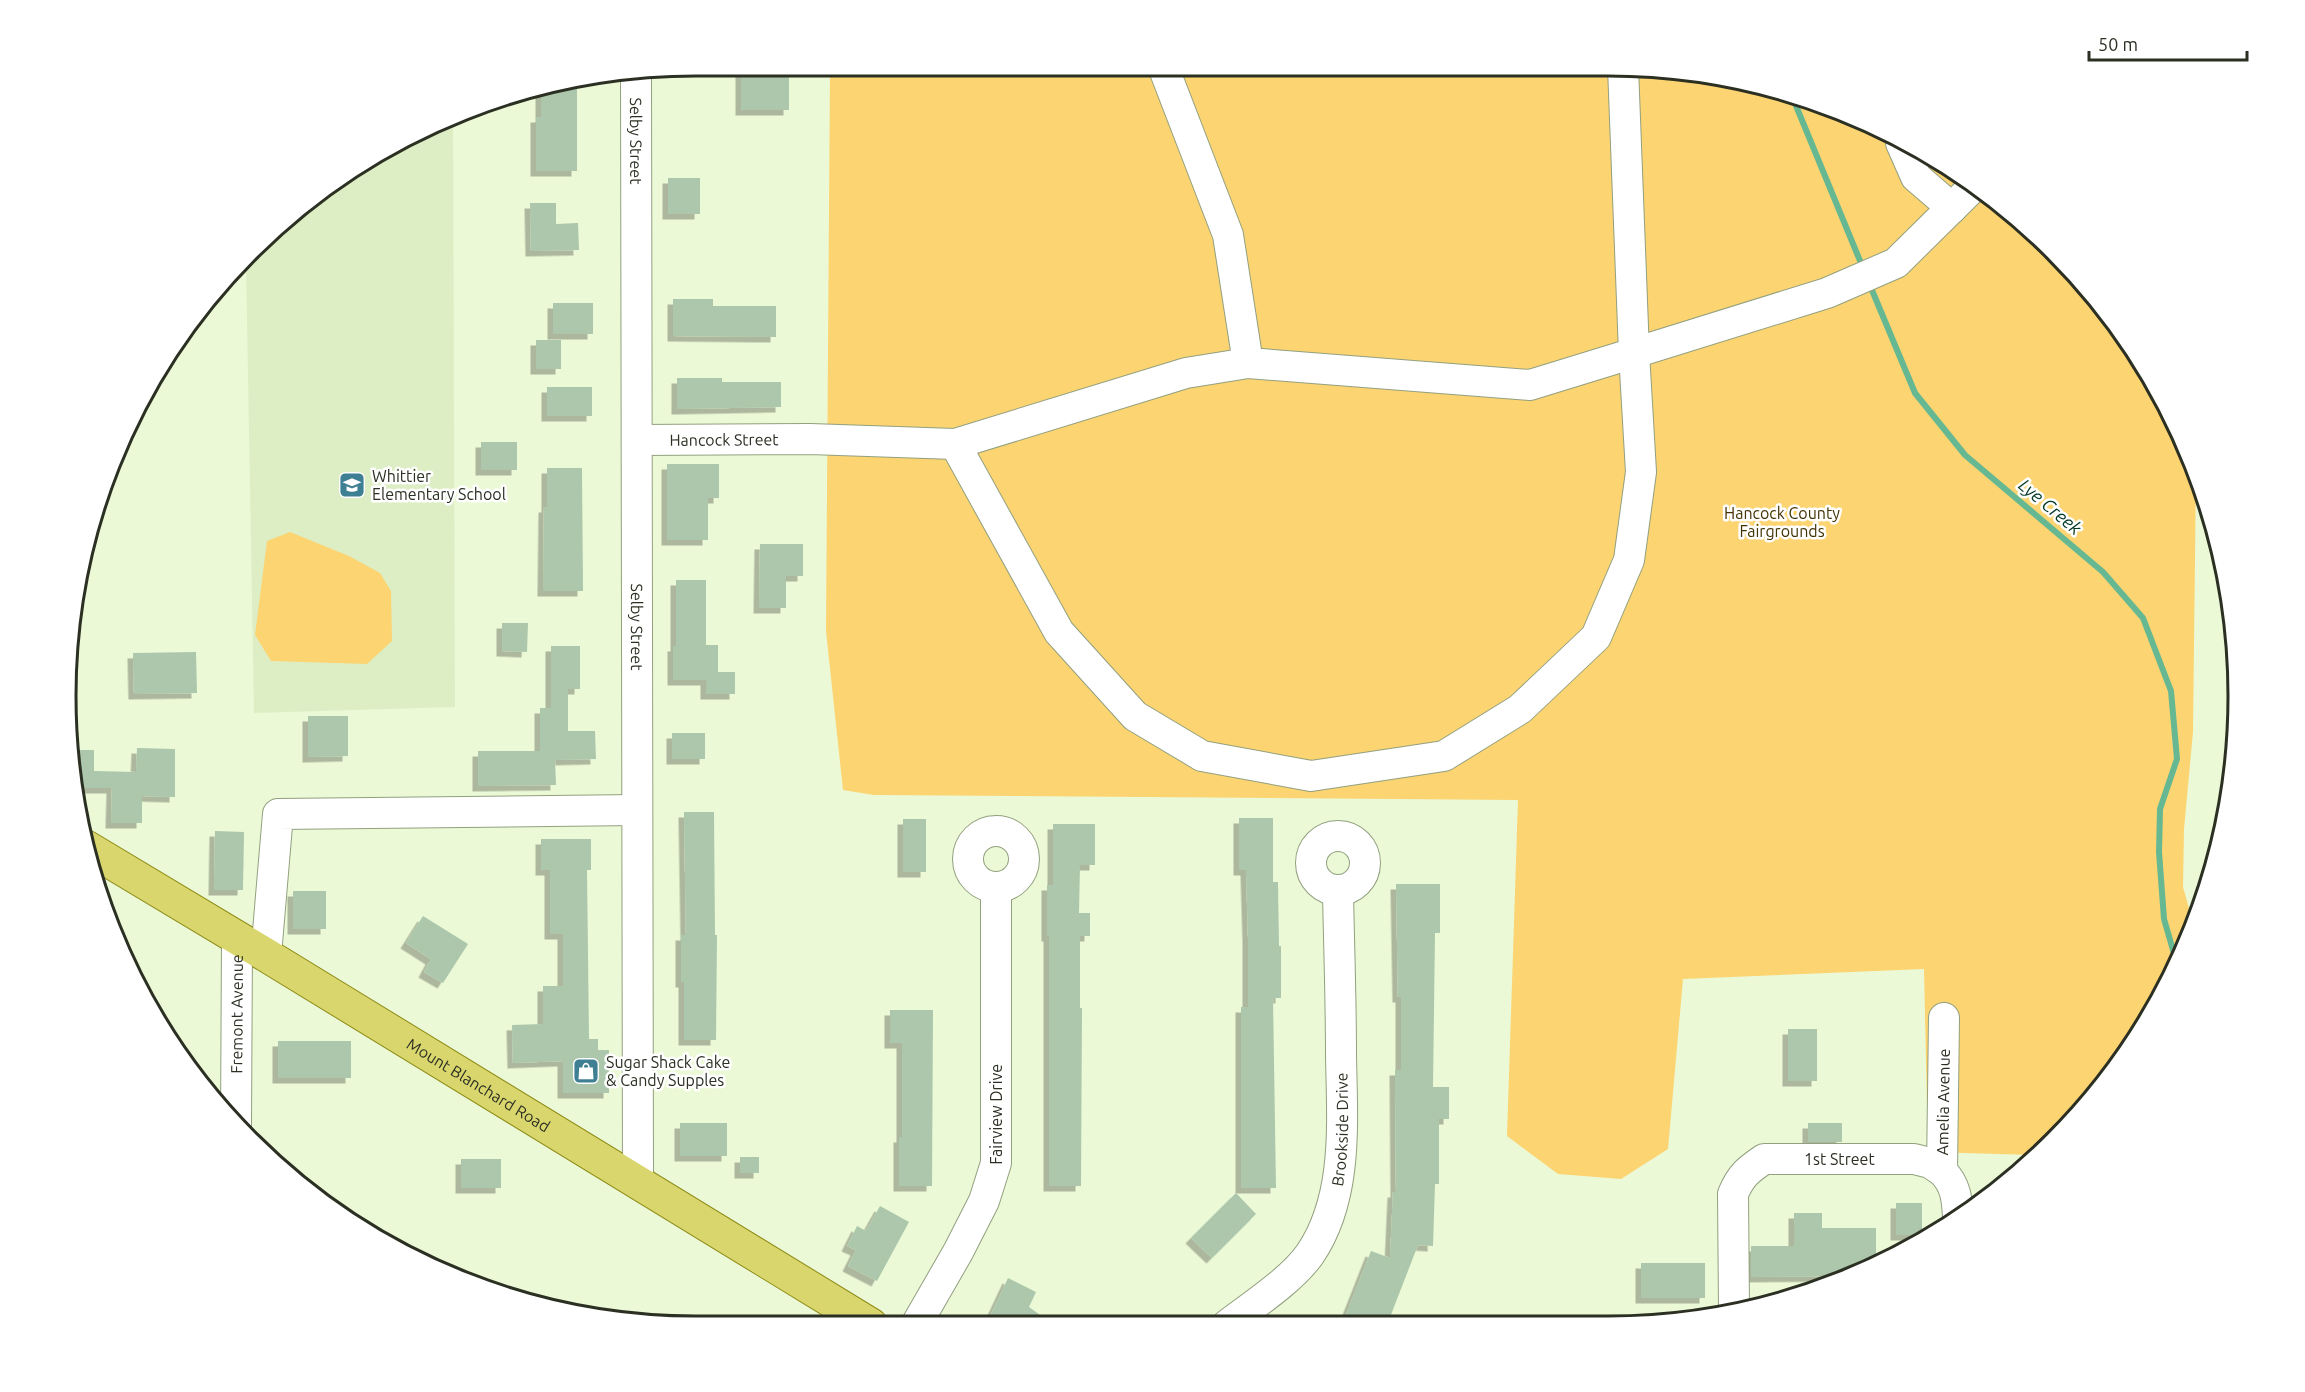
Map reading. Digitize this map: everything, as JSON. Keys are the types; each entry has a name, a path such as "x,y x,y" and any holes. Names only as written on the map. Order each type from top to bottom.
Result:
{"main road":[{"name":"Mount Blanchard Road","path":"98,855 266,955 856,1316"}],"street":[{"path":"1167,76 1228,235 1248,363"},
{"path":"955,444 1059,632 1135,716 1202,756 1311,776 1444,756 1520,709 1596,637 1629,560 1641,472 1623,77"},
{"name":"Selby Street","path":"636,80 638,1183"},
{"path":"1904,151 1916,177 1952,208"},
{"name":"Hancock Street","path":"638,440 810,439 955,444 1186,373 1248,363 1530,385 1827,293 1896,263 1968,192"},
{"path":"266,955 278,814 637,810"},
{"name":"Fairview Drive","path":"921,1316 984,1201 996,1163 996,887"},
{"name":"Brookside Drive","path":"1238,1316 1309,1256 1329,1214 1337,1184 1342,1108 1338,891"},
{"name":"Fremont Avenue","path":"237,939 237,1112"},
{"name":"Amelia Avenue","path":"1944,1018 1942,1171 1951,1179 1956,1192 1957,1208"},
{"name":"1st Street","path":"1734,1303 1733,1194 1740,1179 1749,1169 1764,1159 1914,1160 1930,1163 1942,1171"}],"shaded area":[{"name":"Whittier Elementary School","path":"453,127 455,707 254,713 246,271 288,230 352,181 386,159"}],"green space":[{"name":"Hancock County Fairgrounds","path":"830,76 1609,76 1650,78 1730,88 1808,109 1846,124 1919,159 1953,181 2017,230 2047,258 2100,319 2146,386 2165,422 2196,496 2193,732 2184,829 2183,887 2190,911 2165,970 2124,1040 2075,1104 2025,1155 1928,1152 1924,969 1683,979 1668,1149 1621,1179 1558,1174 1507,1136 1518,800 874,795 843,790 826,631"},
{"path":"290,532 349,556 380,573 391,591 392,641 367,664 271,661 255,635 267,541"}],"building":[{"path":"741,76 789,76 789,110 741,110"},
{"path":"577,88 577,171 536,171 536,117 541,117 541,97"},
{"path":"668,178 700,178 700,214 668,214"},
{"path":"530,203 556,203 556,224 578,223 579,250 531,251"},
{"path":"673,299 713,299 713,306 776,306 776,337 673,336"},
{"path":"553,303 593,303 593,334 553,334"},
{"path":"536,340 561,340 561,369 536,369"},
{"path":"677,378 722,378 722,382 781,382 781,407 677,409"},
{"path":"547,387 592,387 592,416 547,416"},
{"path":"481,442 517,442 517,470 481,470"},
{"path":"667,464 719,464 719,498 708,498 708,540 667,540"},
{"path":"547,468 582,468 583,591 543,591"},
{"path":"760,544 803,544 803,576 786,576 786,608 759,608"},
{"path":"676,580 706,580 706,645 718,645 718,672 735,672 735,694 706,694 706,680 673,680 673,646 676,646"},
{"path":"502,623 528,623 527,652 502,651"},
{"path":"551,646 580,646 580,689 568,689 568,731 595,731 596,759 555,760 556,785 478,786 478,751 540,751 540,708 551,708"},
{"path":"196,652 197,693 134,694 133,653"},
{"path":"308,716 348,716 348,756 308,757"},
{"path":"672,733 705,733 705,759 672,759"},
{"path":"137,748 175,749 175,797 142,796 142,823 111,823 112,788 84,788 79,750 94,750 94,771 136,772"},
{"path":"684,812 714,812 715,935 717,935 716,1040 684,1040 681,935 686,935"},
{"path":"1239,818 1273,818 1273,882 1278,882 1279,946 1281,946 1281,998 1273,998 1276,1188 1241,1188 1241,1007 1248,1007 1248,937 1246,870 1239,870"},
{"path":"903,819 926,819 926,872 903,872"},
{"path":"1053,824 1095,824 1095,865 1080,865 1079,913 1090,913 1090,936 1080,936 1081,1186 1049,1186 1047,885 1053,885"},
{"path":"215,831 244,832 243,890 214,890"},
{"path":"541,839 591,839 591,870 587,870 589,1039 598,1039 598,1050 609,1050 609,1093 563,1093 563,1061 513,1063 512,1025 543,1024 543,986 563,986 563,934 550,934 550,870 541,870"},
{"path":"1396,884 1440,884 1440,933 1435,933 1433,1087 1449,1087 1449,1119 1439,1119 1439,1184 1435,1184 1433,1246 1418,1245 1390,1316 1346,1316 1371,1251 1390,1258 1393,1192 1396,1192 1395,1070 1401,1070 1401,997 1398,997"},
{"path":"293,891 326,891 326,929 293,929"},
{"path":"423,916 468,944 443,983 424,972 431,959 406,943"},
{"path":"890,1010 933,1010 932,1186 899,1186 899,1137 902,1137 902,1043 890,1043"},
{"path":"1788,1029 1817,1029 1817,1081 1788,1081"},
{"path":"278,1041 351,1041 351,1078 278,1078"},
{"path":"680,1123 727,1123 727,1156 680,1156"},
{"path":"1808,1123 1842,1123 1842,1142 1808,1142"},
{"path":"740,1157 759,1157 759,1173 740,1173"},
{"path":"461,1159 501,1159 501,1188 461,1188"},
{"path":"1236,1193 1256,1214 1212,1258 1191,1238"},
{"path":"1896,1203 1922,1203 1922,1231 1915,1235 1896,1235"},
{"path":"880,1206 909,1222 877,1281 848,1266 856,1250 847,1246 857,1226 866,1231"},
{"path":"1794,1213 1822,1213 1822,1228 1876,1228 1876,1255 1825,1276 1751,1277 1751,1246 1794,1246"},
{"path":"1641,1263 1705,1263 1705,1298 1641,1298"},
{"path":"1008,1278 1036,1292 1029,1307 1042,1316 990,1316"}],"waterway":[{"name":"Lye Creek","path":"1796,106 1863,268"},
{"name":"Lye Creek","path":"1869,283 1915,393 1965,455 2103,572 2143,618 2171,691 2177,759 2160,809 2159,852 2164,919 2173,951"}],"place":[{"name":"Whittier Elementary School","path":"352,485"},
{"name":"Sugar Shack Cake & Candy Supples","path":"586,1071"}]}
